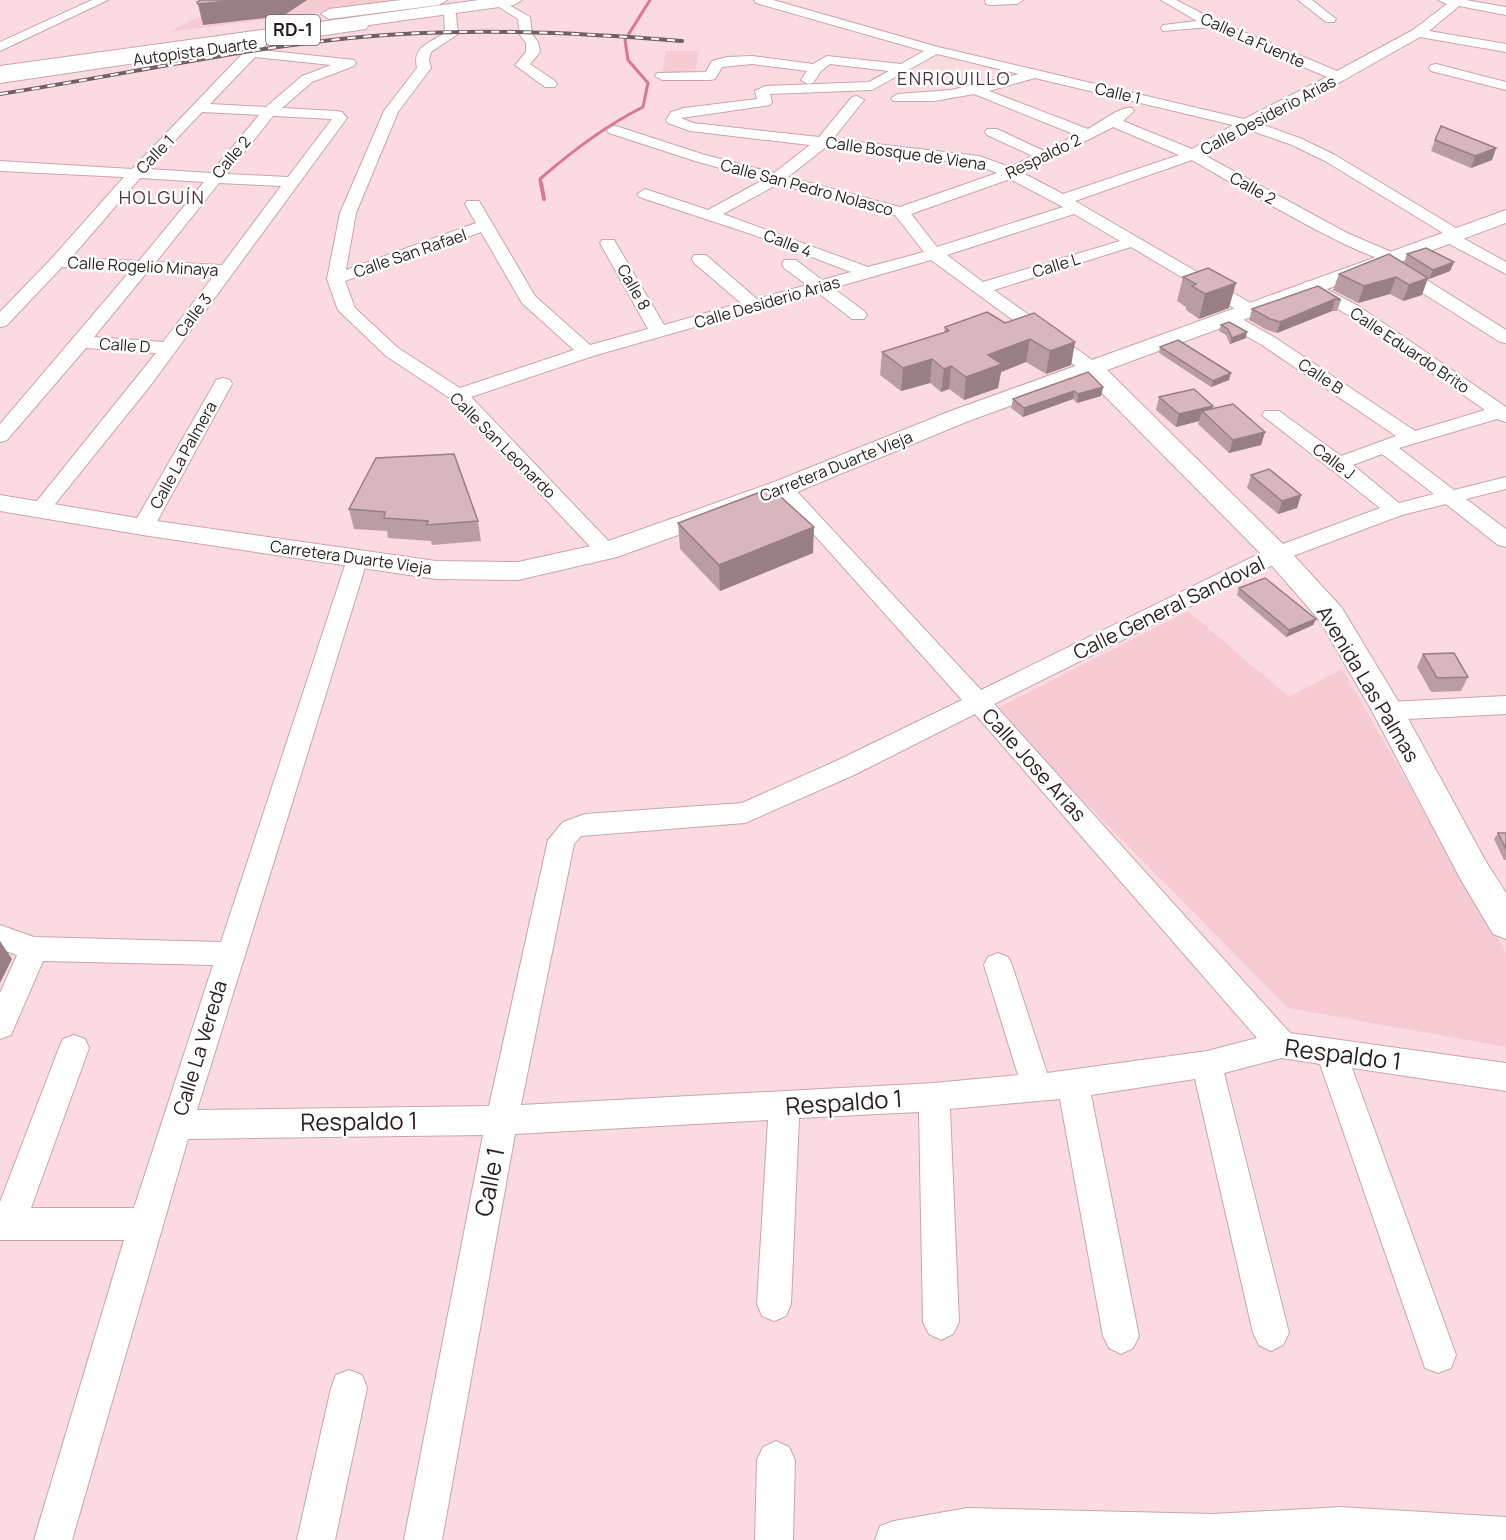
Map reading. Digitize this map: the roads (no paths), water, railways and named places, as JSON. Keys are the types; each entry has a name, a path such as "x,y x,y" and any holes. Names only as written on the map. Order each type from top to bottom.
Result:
{"main road":[{"name":"Autopista Duarte","path":"72,58 525,0"},
{"name":"Autopista Duarte","path":"1,74 72,58 442,3 508,2"},
{"name":"Autopista Duarte","path":"1,74 264,41 442,3"},
{"path":"0,57 442,3"},
{"name":"Carretera Duarte Vieja","path":"4,507 40,510 436,570 518,571 607,551 783,488 957,417 1092,369 1311,286 1452,235 1504,219"},
{"name":"Avenida Las Palmas","path":"1092,369 1277,554 1332,615 1388,711 1473,870 1506,924"}],"street":[{"path":"0,47 102,0"},
{"name":"Calle 1","path":"760,0 935,50 1246,124 1297,142 1330,158 1506,269"},
{"name":"Calle La Fuente","path":"1167,0 1211,23 1339,77"},
{"path":"1304,0 1330,19"},
{"path":"990,1 1020,2"},
{"path":"1454,1 1506,12"},
{"name":"Calle Desiderio Arias","path":"458,395 587,352 934,254 1193,155 1246,124 1339,77 1418,33 1454,1"},
{"path":"508,2 524,17 526,35 532,42 533,52 522,65 550,84"},
{"name":"Calle San Leonardo","path":"442,3 452,34 424,50 422,55 424,68 391,111 348,213 336,279 347,310 392,352 458,395 607,551"},
{"path":"1167,28 1211,23"},
{"path":"1418,33 1506,48"},
{"name":"Calle 1","path":"0,322 58,262 136,173 264,41"},
{"path":"801,89 872,86 935,50"},
{"name":"Calle 2","path":"0,436 81,342 269,112 307,79 336,70 349,62 250,53"},
{"path":"770,113 801,89 816,68 827,60 903,68"},
{"path":"710,76 717,64 724,61 765,61 816,68"},
{"path":"1436,68 1506,86"},
{"path":"898,98 935,98 978,91 1034,74"},
{"path":"662,76 729,77"},
{"path":"978,91 1088,134"},
{"name":"Respaldo 2","path":"901,212 1011,173 1113,122 1143,98"},
{"path":"708,216 777,178 824,141 857,100"},
{"path":"200,108 269,112"},
{"name":"Calle 3","path":"40,510 169,348 294,182 339,116 269,112"},
{"name":"Calle Bosque de Viena","path":"770,113 690,128 673,120 676,115 684,112 770,113 824,141 979,160 1011,173 1069,204 1132,242 1238,313"},
{"name":"Calle 2","path":"1113,122 1193,155 1387,259 1506,338"},
{"name":"Calle San Pedro Nolasco","path":"614,130 700,159 901,212 934,254 1092,369"},
{"path":"992,132 1044,156"},
{"path":"0,166 294,182"},
{"name":"Calle 4","path":"645,194 763,233 868,273"},
{"path":"473,204 528,300 587,352"},
{"name":"Calle San Rafael","path":"336,279 484,226"},
{"name":"Calle L","path":"981,288 1132,242"},
{"name":"Calle 8","path":"608,243 659,332"},
{"path":"700,259 754,305"},
{"name":"Calle Rogelio Minaya","path":"58,262 228,270"},
{"path":"790,264 858,315"},
{"name":"Calle Eduardo Brito","path":"1311,286 1354,311 1503,414"},
{"name":"Calle B","path":"1238,313 1268,341 1412,438"},
{"name":"Calle D","path":"81,342 169,348"},
{"name":"Calle La Palmera","path":"143,527 223,384"},
{"path":"1339,464 1384,446 1503,414"},
{"name":"Calle J","path":"1272,415 1339,464 1395,510"},
{"path":"1384,446 1506,540"},
{"name":"Calle General Sandoval","path":"572,829 585,824 745,813 845,768 1277,554 1395,510 1448,495 1506,483"},
{"name":"Calle Jose Arias","path":"783,488 978,702 1282,1045"},
{"name":"Calle La Vereda","path":"53,1540 145,1224 357,558"},
{"path":"1388,711 1506,705"},
{"name":"Calle 1","path":"423,1540 502,1120 561,840 572,829"},
{"path":"0,937 34,949 230,954"},
{"path":"0,1026 34,949"},
{"path":"998,965 1037,1088"},
{"name":"Respaldo 1","path":"176,1125 502,1120 784,1107 934,1097 1073,1084 1207,1064 1282,1045 1506,1077"},
{"path":"74,1048 4,1225 145,1224"},
{"path":"1331,1051 1438,1355"},
{"path":"1207,1064 1271,1333"},
{"path":"1073,1084 1120,1336"},
{"path":"934,1097 941,1322"},
{"path":"774,1304 784,1107"},
{"path":"316,1540 349,1388"},
{"path":"774,1540 776,1460"},
{"path":"894,1540 967,1527 1215,1537 1341,1526 1506,1536"}],"waterway":[{"path":"541,185 540,179 577,149 615,122 643,107 648,83 628,60 625,40 650,0"},
{"path":"541,183 544,199"}],"railway":[{"path":"0,94 262,49 350,38 433,33 516,32 682,41"}],"district":[{"name":"ENRIQUILLO","path":"954,79"},
{"name":"HOLGUÍN","path":"162,198"}]}
